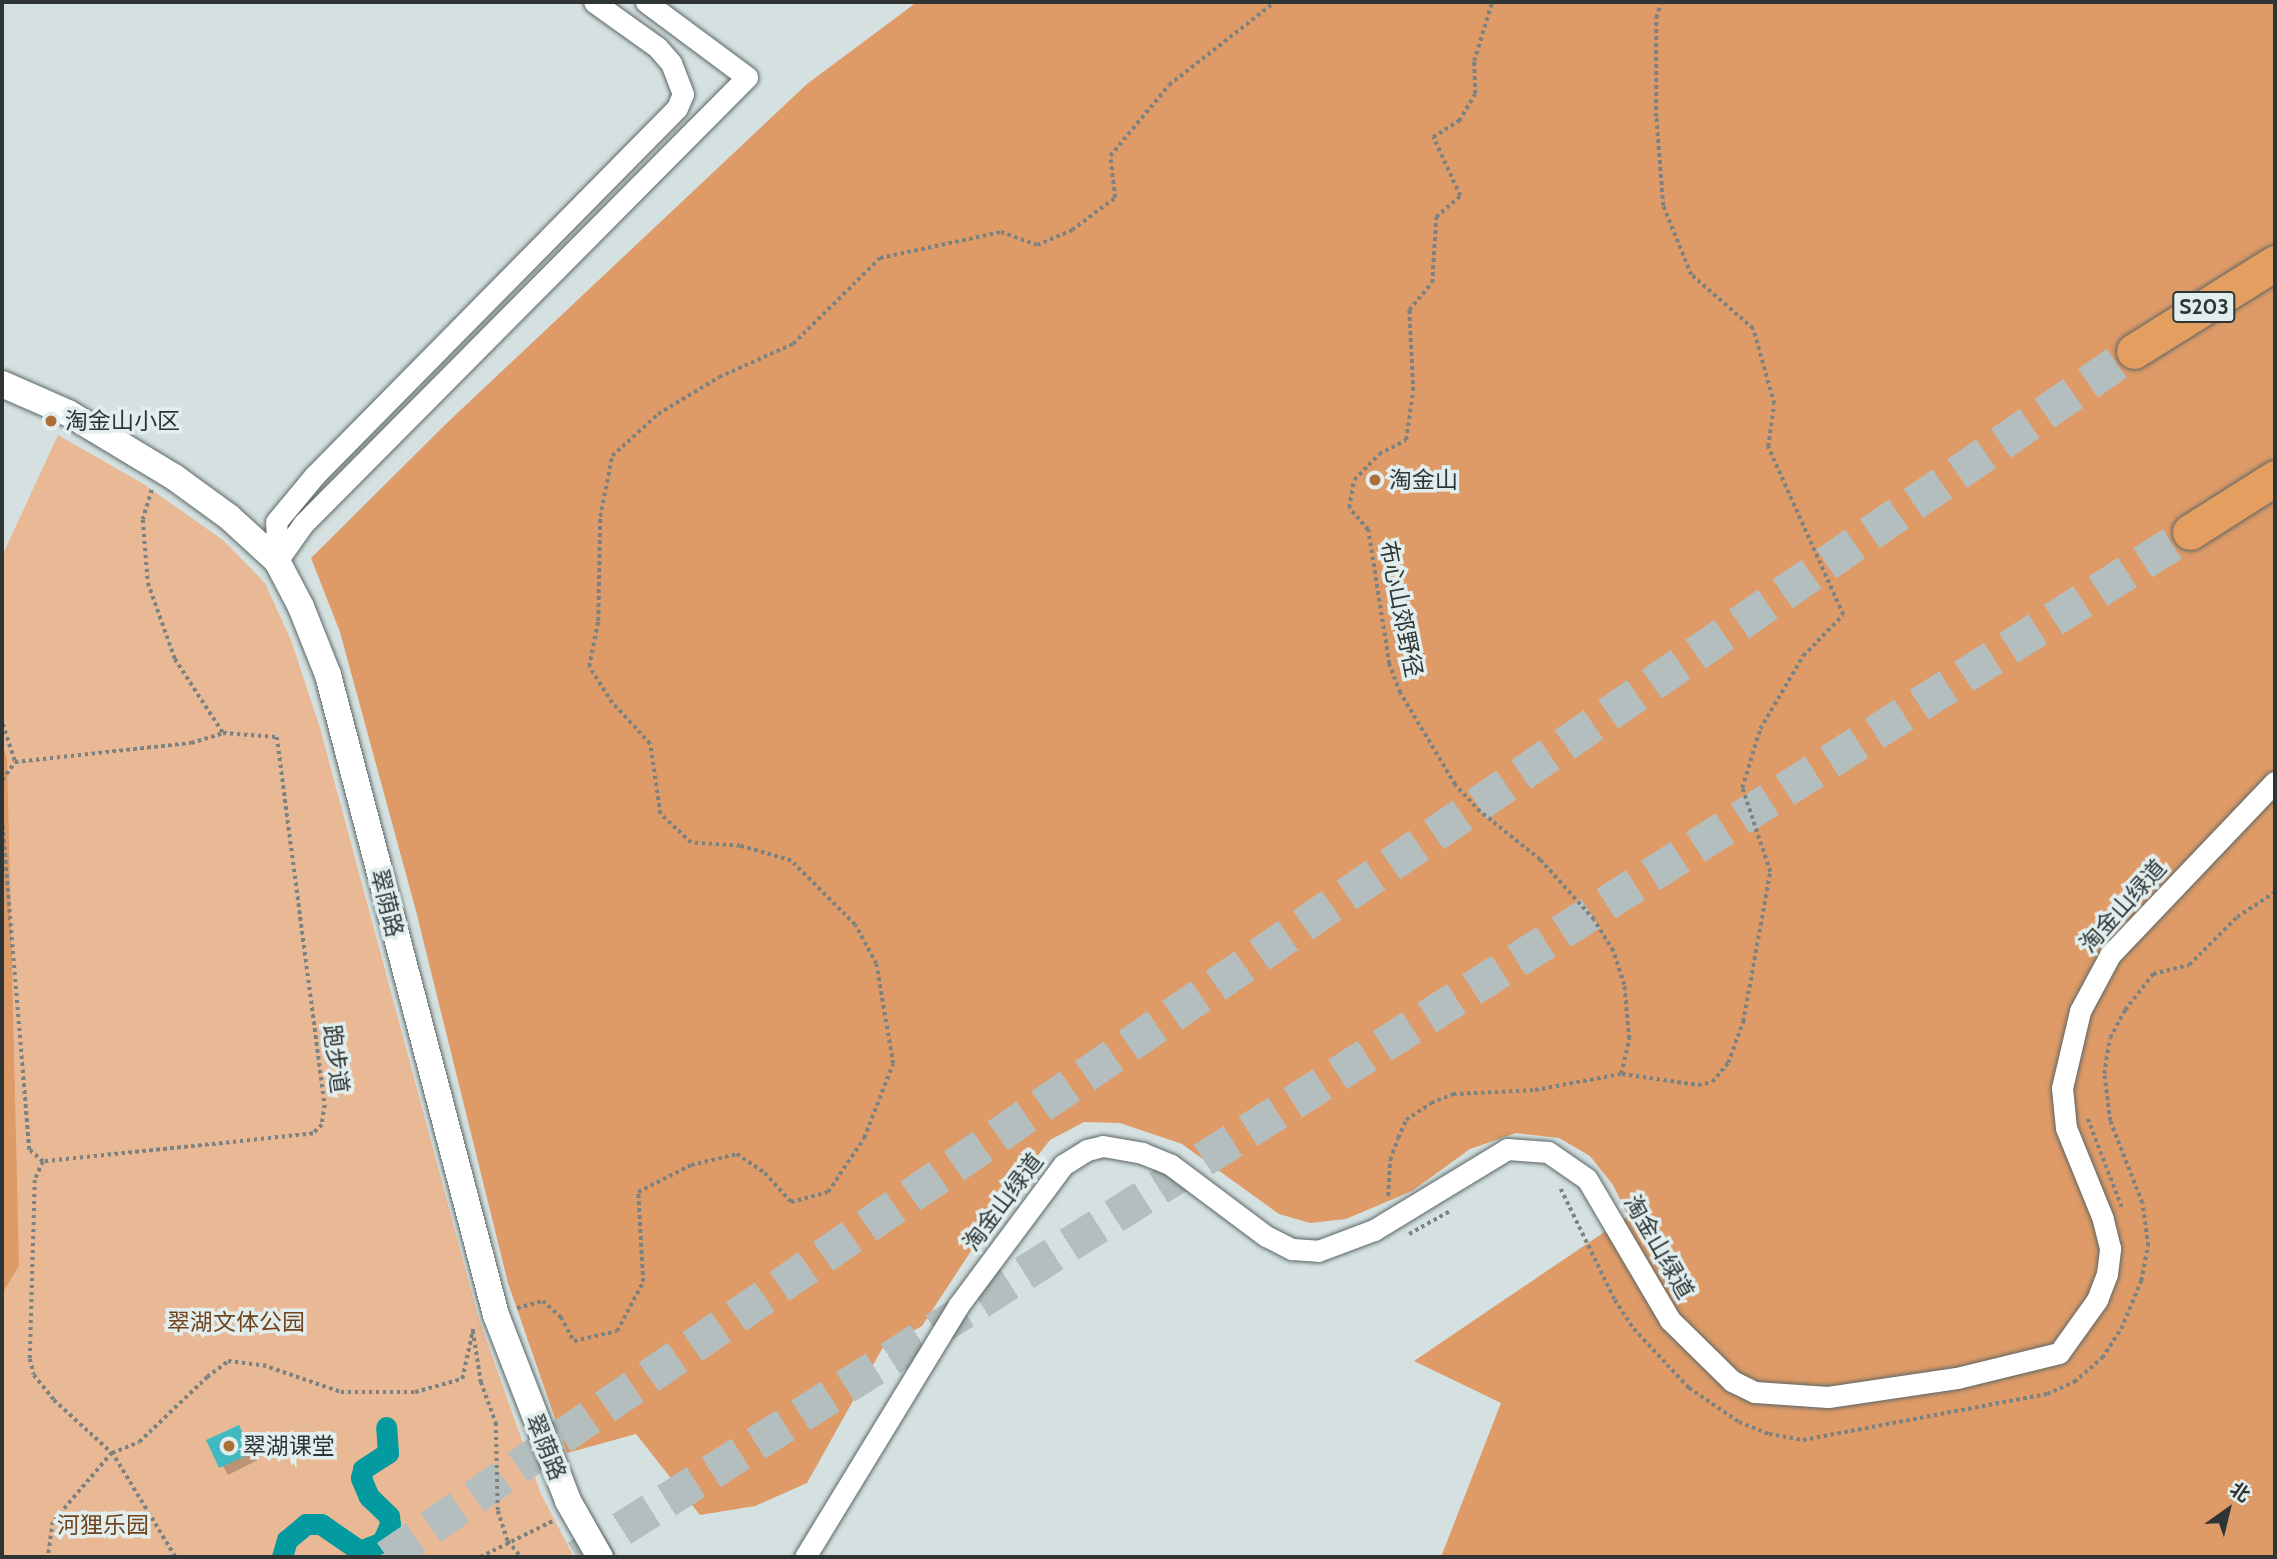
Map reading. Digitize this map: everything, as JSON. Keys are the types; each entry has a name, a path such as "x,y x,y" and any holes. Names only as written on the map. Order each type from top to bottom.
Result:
{"highway":[{"name":"S203","path":"2134,351 2275,263"},
{"path":"2190,532 2275,478"}],"street":[{"path":"277,561 276,522 316,475 677,108 683,94 671,63 657,47 594,2"},
{"path":"277,561 303,524 747,77 646,2"},
{"name":"翠荫路","path":"2,383 68,413 173,477 229,517 277,561 328,675 499,1325 568,1501 600,1557"},
{"name":"淘金山绿道","path":"805,1557 958,1306 1063,1165 1087,1150 1103,1146 1142,1153 1171,1165 1266,1236 1292,1248 1318,1251 1374,1230 1507,1149 1548,1152 1587,1179 1670,1320 1732,1381 1755,1392 1828,1396 1957,1378 2059,1353 2097,1300 2107,1274 2110,1248 2103,1219 2066,1128 2062,1088 2081,1010 2110,954 2275,782"}],"path":[{"path":"509,1311 543,1301 561,1317 574,1341 617,1331 643,1282 638,1192 691,1165 737,1154 765,1173 791,1202 828,1192 864,1138 894,1064 876,964 855,925 791,861 740,846 691,842 660,814 650,744 612,703 589,667 598,621 600,517 612,456 658,414 719,377 793,344 880,258 1001,232 1037,245 1073,230 1115,198 1110,156 1169,85 1275,2"},
{"name":"布心山郊野径","path":"1492,2 1474,61 1475,94 1459,121 1433,137 1461,196 1436,217 1432,282 1409,310 1413,391 1406,440 1379,454 1353,480 1349,508 1368,530 1389,664 1421,733 1455,785 1480,812 1540,860 1594,920 1613,951 1628,1018 1621,1074"},
{"path":"1390,1209 1386,1184 1398,1138 1406,1120 1430,1104 1453,1094 1535,1090 1621,1074 1698,1085 1712,1082 1728,1063 1744,1022 1770,872 1742,788 1760,729 1802,656 1843,615 1768,447 1774,404 1753,329 1691,275 1663,206 1656,105 1656,18 1661,2"},
{"path":"152,490 143,520 148,583 175,659 223,733"},
{"path":"2,726 15,762 2,780"},
{"name":"跑步道","path":"15,762 191,743 223,733 277,737 325,1105 322,1125 313,1134 43,1163"},
{"path":"2,821 29,1150 43,1163 35,1180 34,1315 28,1341 32,1367 54,1400 112,1453 175,1557"},
{"path":"1557,1185 1571,1204 1615,1300 1634,1329 1689,1388 1739,1422 1769,1434 1802,1440 2047,1394 2074,1382 2102,1358 2136,1293 2148,1245 2142,1203 2110,1121 2104,1074 2110,1038 2124,1010 2152,974 2189,965 2237,918 2275,892"},
{"path":"2086,1114 2124,1215"},
{"path":"1404,1234 1413,1234 1457,1206"},
{"path":"48,1557 53,1522 112,1453 139,1442 228,1361 263,1365 341,1392 415,1392 462,1379 476,1321"},
{"path":"473,1329 481,1382 496,1423 498,1511 508,1541 520,1557"},
{"path":"480,1557 558,1518"}],"green space":[{"name":"翠湖文体公园","path":"58,435 142,483 223,540 265,583 291,640 320,728 478,1316 541,1494 574,1557 2,1557 2,556"}],"shaded area":[{"path":"917,2 2275,2 2275,1557 1441,1557 1501,1403 1414,1361 1628,1216 1613,1185 1590,1156 1559,1138 1516,1133 1470,1149 1412,1191 1346,1219 1310,1223 1279,1214 1182,1144 1120,1123 1084,1122 1050,1140 1012,1188 922,1326 882,1349 807,1483 755,1506 700,1515 636,1434 567,1453 508,1283 416,911 340,632 311,558 449,421 807,84"},
{"path":"2,746 7,757 19,1266 2,1294"}],"building":[{"name":"翠湖课堂","path":"239,1425 252,1453 219,1468 206,1440"}],"waterway":[{"path":"282,1557 287,1540 306,1524 321,1524 360,1551 382,1542 390,1525 389,1516 369,1497 361,1478 363,1469 388,1453 386,1427"}],"tunnel":[{"path":"387,1557 2134,351"},
{"path":"577,1557 2190,532"}],"place":[{"name":"淘金山小区","path":"51,421"},
{"name":"淘金山","path":"1375,480"},
{"name":"翠湖课堂","path":"229,1446"}],"park label":[{"name":"河狸乐园","path":"103,1525"}]}
